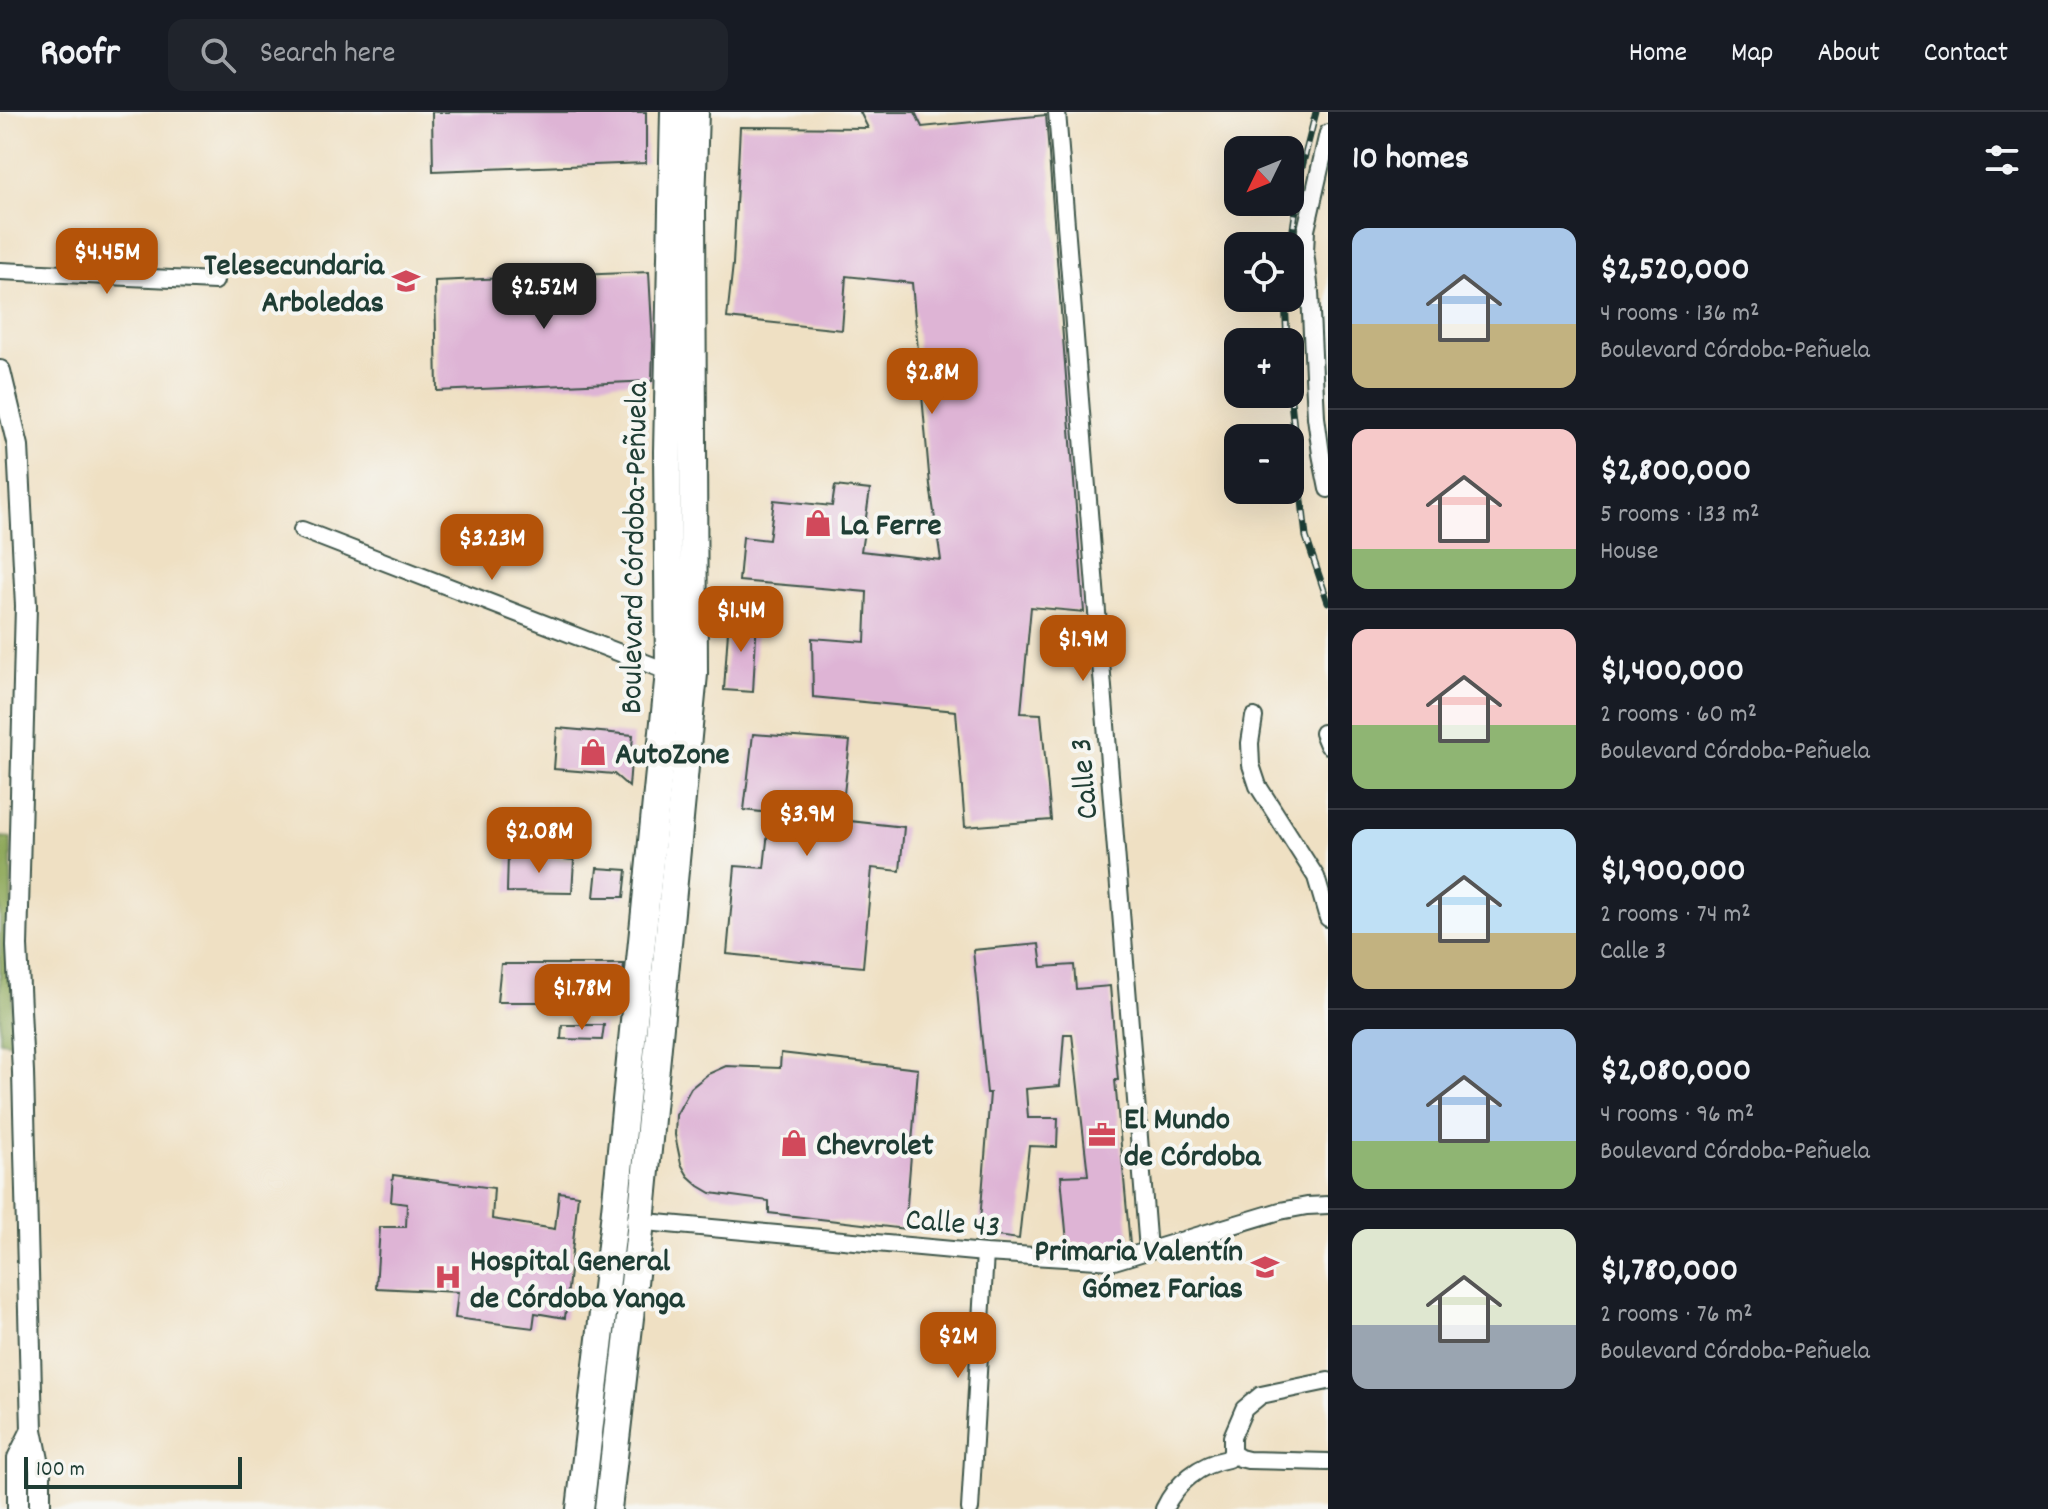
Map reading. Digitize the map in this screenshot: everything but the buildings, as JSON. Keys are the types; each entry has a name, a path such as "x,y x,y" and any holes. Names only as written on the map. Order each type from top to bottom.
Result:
{"main road":[{"name":"Boulevard Córdoba-Peñuela","path":"580,1509 681,673 667,452 674,112"},
{"name":"Boulevard Córdoba-Peñuela","path":"608,1509 641,1222 681,673 695,112"}],"street":[{"name":"Calle 3","path":"1057,112 1148,1250"},
{"path":"1328,133 1306,230 1305,252 1316,417 1328,489"},
{"path":"0,271 215,281"},
{"path":"0,371 18,446 26,606 17,946 32,1430 40,1470 40,1509"},
{"path":"302,530 681,673"},
{"path":"1254,717 1251,765 1258,786 1316,877 1328,918"},
{"name":"Calle 43","path":"614,1220 985,1253 1114,1261 1280,1211 1328,1205"},
{"path":"970,1509 985,1253"},
{"path":"1164,1509 1169,1498 1190,1476 1211,1462 1228,1459 1232,1453 1232,1437 1244,1409 1261,1395 1328,1381"},
{"path":"18,1509 18,1458 32,1430"},
{"path":"1232,1453 1248,1460 1328,1462"}],"green space":[{"path":"0,837 11,838 13,1043 0,1041"}],"railway":[{"path":"1293,232 1302,167 1316,112"},
{"path":"1286,312 1286,328"},
{"path":"1292,408 1306,537 1328,602"}],"place":[{"name":"Telesecundaria Arboledas","path":"406,281"},
{"name":"La Ferre","path":"818,523"},
{"name":"AutoZone","path":"593,752"},
{"name":"El Mundo de Córdoba","path":"1102,1135"},
{"name":"Chevrolet","path":"794,1143"},
{"name":"Primaria Valentín Gómez Farias","path":"1265,1267"},
{"name":"Hospital General de Córdoba Yanga","path":"448,1277"}]}
